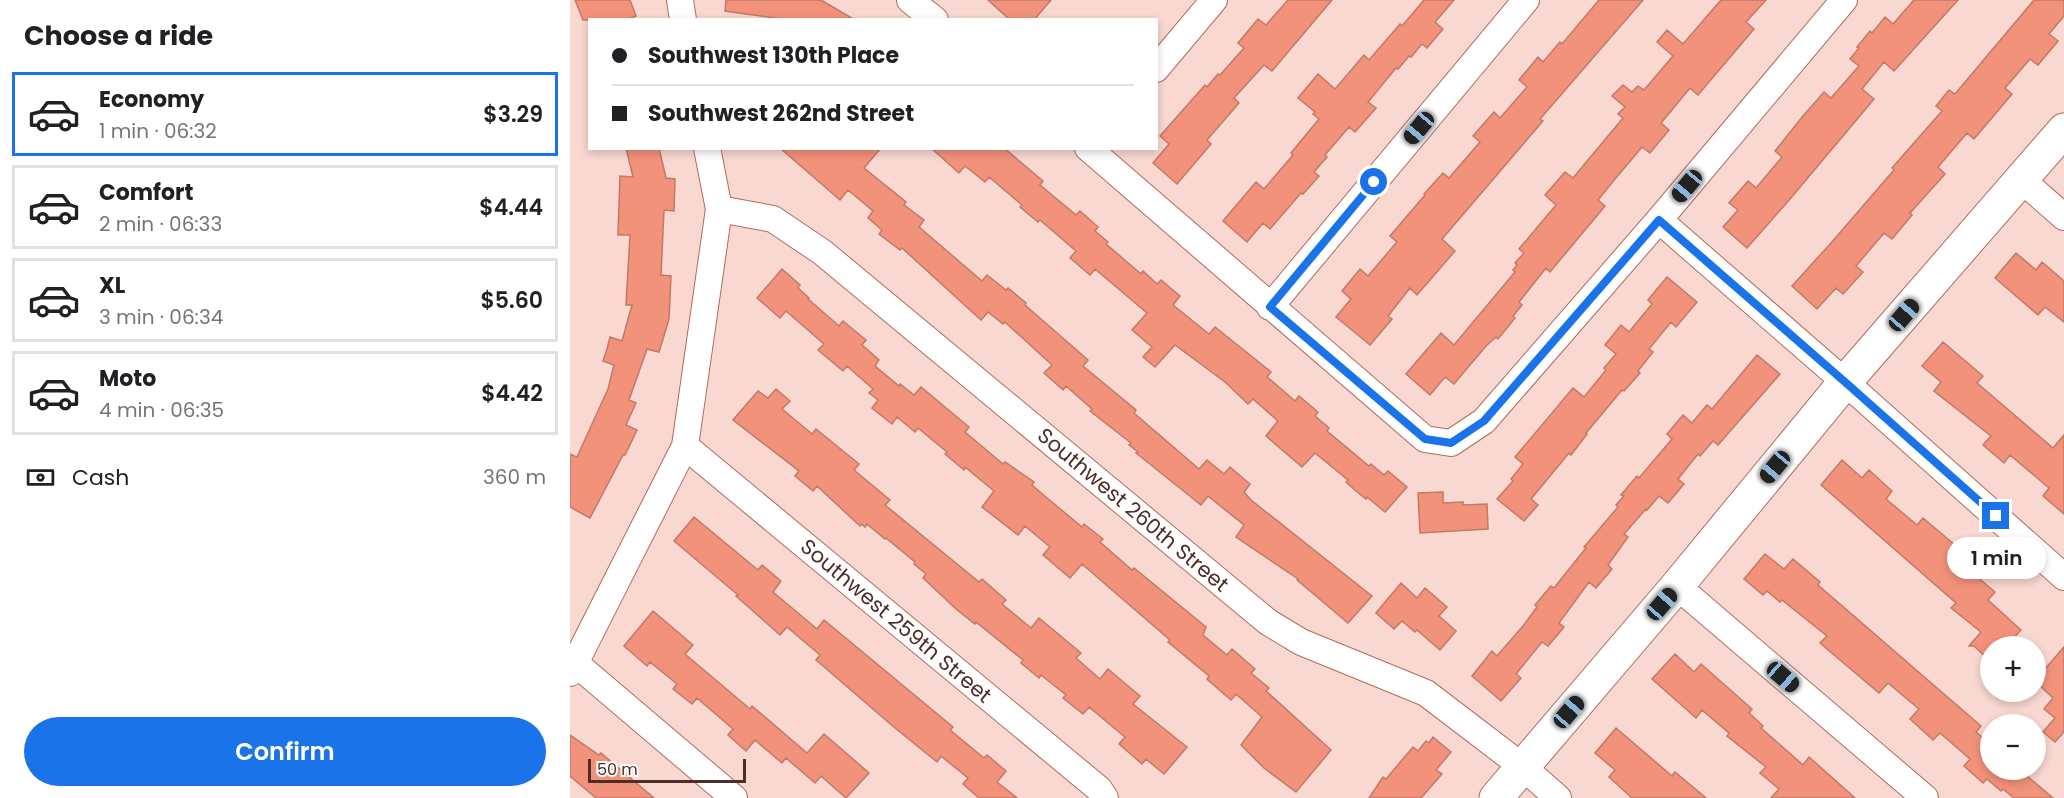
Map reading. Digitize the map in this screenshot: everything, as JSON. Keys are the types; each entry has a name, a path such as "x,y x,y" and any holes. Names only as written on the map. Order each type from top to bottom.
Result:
{"street":[{"path":"680,0 683,18"},
{"path":"910,0 932,18"},
{"path":"1158,67 1214,0"},
{"path":"1270,307 1526,0"},
{"path":"1091,150 1425,439 1451,443 1484,421 1659,220 1844,0"},
{"path":"1496,798 1677,586 1845,382 2064,130"},
{"path":"707,150 719,209 685,446 572,668 734,798"},
{"path":"2022,180 2064,217"},
{"name":"Southwest 260th Street","path":"719,209 773,219 822,252 1268,622 1301,642 1426,693 1523,767 1558,798"},
{"path":"1659,220 2064,577"},
{"name":"Southwest 259th Street","path":"685,446 1099,789 1105,798"},
{"path":"1677,586 1925,798"}],"building":[{"path":"575,0 630,0 636,16 632,18 583,20"},
{"path":"726,0 821,0 852,18 775,18 725,11"},
{"path":"988,0 1051,0 1036,18 1008,18"},
{"path":"1288,0 1332,0 1272,71 1264,65 1234,98 1239,103 1207,140 1211,144 1177,184 1153,163 1169,144 1160,136 1205,85 1207,87 1218,74 1220,75 1244,48 1238,43 1258,19 1266,25"},
{"path":"1424,0 1454,0 1435,22 1443,29 1427,48 1422,44 1398,69 1396,68 1368,102 1376,108 1355,132 1349,127 1325,155 1327,157 1314,172 1319,176 1303,194 1301,193 1270,229 1263,223 1247,242 1223,221 1256,182 1264,189 1319,119 1313,114 1315,112 1298,98 1318,74 1335,89 1364,55 1369,60"},
{"path":"1599,0 1643,0 1540,119 1543,121 1442,239 1455,251 1417,295 1410,288 1388,316 1392,319 1370,345 1336,317 1351,299 1342,291 1360,269 1368,276 1397,242 1390,236 1424,194 1443,173 1449,178 1480,142 1473,136 1494,112 1500,118 1527,87 1519,80 1538,57 1543,62 1560,42 1562,44"},
{"path":"1721,0 1766,0 1746,22 1754,29 1698,95 1690,88 1661,123 1669,130 1650,153 1642,147 1615,179 1598,200 1605,206 1550,272 1546,268 1519,302 1522,305 1513,316 1515,318 1498,339 1496,337 1486,346 1454,384 1445,377 1430,395 1406,374 1441,333 1454,345 1515,272 1513,270 1517,265 1515,263 1524,253 1519,249 1556,205 1545,195 1565,172 1573,178 1623,118 1618,114 1625,107 1612,96 1623,85 1632,92 1638,86 1644,90 1673,56 1657,42 1667,30 1683,44"},
{"path":"1914,0 1958,0 1894,71 1884,62 1862,89 1874,99 1747,248 1723,227 1738,210 1729,203 1748,181 1756,188 1782,157 1775,151 1803,116 1824,92 1831,98 1859,66 1850,59 1870,31 1872,33 1885,17 1893,24"},
{"path":"2034,0 2064,0 2064,16 2049,34 2058,41 2038,65 2030,59 2005,88 2012,94 1974,139 1967,133 1938,167 1945,174 1910,213 1912,215 1892,239 1884,233 1856,266 1863,272 1843,294 1836,288 1817,309 1792,286 1894,170 1892,168 1942,111 1936,106 1949,90 1955,94"},
{"path":"626,150 659,150 666,178 675,179 674,211 664,210 661,275 671,276 669,319 659,352 647,349 629,400 636,403 626,425 637,430 590,518 570,507 570,454 577,457 608,389 614,365 603,361 610,337 622,341 632,305 626,305 630,235 618,235 620,176 633,177"},
{"path":"782,150 879,150 864,168 906,202 904,205 924,220 919,227 982,281 987,275 1026,303 1025,305 1088,360 1083,366 1136,410 1134,413 1199,469 1207,460 1224,474 1230,467 1250,484 1244,492 1251,500 1372,596 1348,623 1298,579 1236,537 1244,525 1208,496 1201,505 1136,453 1138,452 1129,445 1131,443 1090,411 1092,409 1066,386 1063,390 1044,373 1052,365 1005,322 1003,324 988,312 981,320 902,248 900,250 879,234 882,230 868,218 873,211 848,190 840,200"},
{"path":"933,150 1006,150 1043,181 1040,185 1076,215 1080,211 1098,227 1095,231 1108,242 1106,244 1141,274 1143,271 1157,284 1161,280 1180,296 1173,305 1209,334 1215,327 1271,372 1267,377 1295,401 1299,396 1318,412 1315,416 1329,428 1327,431 1369,466 1371,464 1384,475 1388,471 1407,487 1385,512 1356,491 1346,482 1348,480 1315,453 1302,467 1266,436 1278,421 1253,399 1248,404 1225,382 1175,345 1155,367 1143,357 1152,347 1132,330 1147,313 1095,269 1090,275 1070,258 1076,251 1040,220 1038,222 1020,207 1022,205 989,177 985,182 965,166 959,173"},
{"path":"2016,253 2036,270 2042,262 2064,281 2064,322 2045,307 2038,315 1995,278"},
{"path":"782,269 800,285 798,288 808,299 839,326 843,321 866,340 862,345 879,360 875,366 914,395 921,387 969,427 965,432 1003,464 1005,462 1034,482 1032,485 1082,527 1084,524 1103,539 1100,542 1132,570 1134,568 1206,627 1203,635 1227,655 1232,649 1255,669 1251,673 1269,688 1266,691 1331,750 1296,792 1264,768 1241,745 1262,717 1236,694 1231,700 1207,679 1209,676 1168,642 1170,640 1082,564 1070,578 1043,555 1050,547 1025,526 1018,535 982,507 994,491 965,467 964,470 945,454 947,452 918,428 915,432 897,417 892,424 872,408 878,400 869,393 873,389 847,366 843,371 818,350 824,344 786,311 780,318 757,298"},
{"path":"1667,277 1697,302 1676,327 1671,322 1649,349 1653,352 1638,371 1640,373 1624,391 1622,390 1571,455 1569,453 1531,499 1538,505 1524,521 1497,499 1513,481 1511,479 1523,464 1515,457 1573,388 1584,397 1616,354 1605,345 1621,325 1629,332 1652,304 1648,300"},
{"path":"1943,342 1983,376 1977,383 2053,448 2064,435 2064,514 2043,496 2049,488 2010,455 2004,463 1983,445 1991,436 1934,391 1941,382 1922,366"},
{"path":"1757,355 1780,374 1718,445 1713,441 1700,456 1698,454 1678,479 1684,484 1668,503 1659,496 1624,534 1628,537 1608,565 1612,569 1596,588 1589,582 1559,623 1564,627 1548,646 1542,642 1516,674 1521,678 1501,701 1472,676 1492,651 1497,656 1523,626 1537,607 1535,605 1551,586 1554,588 1586,548 1584,547 1618,507 1616,505 1624,496 1621,495 1637,476 1639,478 1672,439 1667,434 1683,415 1692,423 1707,405 1712,409"},
{"path":"776,389 790,401 782,409 812,434 816,429 859,464 854,470 890,500 885,505 979,582 982,579 1006,600 1002,604 1031,628 1039,618 1081,653 1076,658 1100,679 1108,669 1140,696 1133,704 1187,747 1164,774 1146,759 1142,764 1119,744 1125,737 1089,707 1083,714 1063,698 1066,695 1041,675 1039,678 1021,663 1023,660 956,609 923,578 926,574 914,564 915,562 867,524 865,527 862,524 860,526 817,486 813,491 795,476 799,471 733,420 758,391 768,398"},
{"path":"1842,460 1862,478 1869,470 1892,491 1886,499 1917,525 1923,518 1981,567 1975,575 1995,592 1988,600 2021,630 2015,636 1980,636 1980,652 1974,646 1969,646 1981,632 1951,608 1956,603 1821,485"},
{"path":"1443,492 1443,503 1487,504 1488,529 1420,533 1418,493"},
{"path":"694,517 758,570 762,565 781,581 773,592 817,629 824,620 953,727 950,730 984,758 987,755 1006,771 997,782 1017,798 979,798 963,784 968,778 941,756 937,762 895,728 816,660 820,655 787,627 780,635 736,596 738,595 674,541"},
{"path":"1765,554 1784,569 1793,559 1820,582 1818,585 1980,725 1976,732 1980,735 1980,780 1986,780 1983,783 1964,766 1970,759 1940,733 1933,740 1910,719 1919,709 1888,683 1879,693 1820,643 1827,636 1782,600 1780,602 1767,591 1763,595 1744,579"},
{"path":"1401,583 1417,598 1425,588 1447,607 1439,616 1456,631 1440,650 1417,630 1415,632 1402,621 1394,629 1376,613"},
{"path":"653,611 693,645 685,654 750,709 752,706 807,753 824,734 869,773 846,798 821,776 815,783 786,758 782,763 755,740 746,751 728,735 733,729 697,698 692,704 673,689 677,684 650,662 647,666 624,646"},
{"path":"2064,647 2064,732 2055,742 2046,734 2046,728 2055,718 2044,709 2053,698 2046,691 2046,668"},
{"path":"1675,654 1694,672 1701,664 1752,709 1749,713 1763,726 1761,728 1803,765 1809,757 1855,798 1771,798 1779,789 1760,773 1766,767 1727,736 1729,733 1702,710 1696,718 1652,679"},
{"path":"1616,728 1672,776 1675,772 1706,798 1632,798 1609,777 1615,770 1595,753"},
{"path":"570,735 599,755 601,753 654,798 596,798 570,776"},
{"path":"1433,737 1451,752 1436,770 1442,774 1421,798 1369,798 1383,777 1386,779 1413,747 1418,751 1426,741 1429,743"},
{"path":"1988,780 2032,780 2053,798 2014,798 2003,789 2001,791"}],"route":[{"path":"1374,182 1270,307 1425,439 1451,443 1484,421 1659,220 1996,516"}]}
